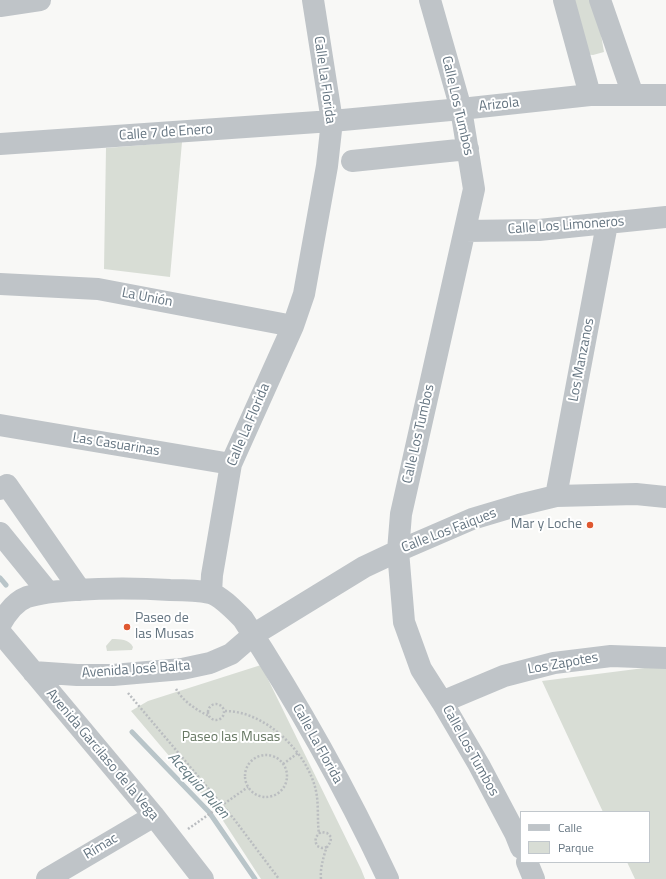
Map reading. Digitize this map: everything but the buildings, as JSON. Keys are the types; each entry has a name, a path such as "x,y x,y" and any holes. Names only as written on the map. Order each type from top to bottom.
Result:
{"street":[{"path":"0,6 40,0"},
{"name":"Calle La Florida","path":"313,0 332,121 327,166 304,294 293,326 231,464 212,575 211,593 233,609 243,619 253,635 316,740 368,837 388,879"},
{"name":"Calle Los Tumbos","path":"430,0 461,109 474,189 402,514 398,551 404,622 421,668 479,765 515,833 520,846"},
{"path":"564,0 590,95"},
{"path":"600,0 633,95"},
{"name":"Arizola","path":"332,121 590,95 666,96"},
{"name":"Calle 7 de Enero","path":"2,140 332,121"},
{"path":"352,161 468,149"},
{"name":"Calle Los Limoneros","path":"465,231 539,230 666,217"},
{"name":"Los Manzanos","path":"556,496 607,224"},
{"name":"La Unión","path":"0,284 98,289 293,326"},
{"name":"Las Casuarinas","path":"0,425 231,464"},
{"path":"0,489 8,485 80,590"},
{"name":"Calle Los Faiques","path":"253,635 364,567 472,519 556,496 636,494 666,497"},
{"path":"25,564 39,531"},
{"path":"0,533 48,592"},
{"path":"0,625 6,615 17,603 26,598 48,592 147,588 211,593"},
{"name":"Avenida Garcilaso de la Vega","path":"0,632 154,816 204,879"},
{"name":"Avenida José Balta","path":"33,672 77,675 113,675 182,670 210,663 231,654 253,635"},
{"name":"Los Zapotes","path":"442,702 504,676 554,663 611,656 666,658"},
{"name":"Rímac","path":"47,879 154,816"},
{"path":"527,863 534,879"}],"path":[{"path":"165,671 180,696 213,720 219,720 224,717 225,711 222,706 217,704 211,705 208,710 209,716"},
{"path":"113,675 234,819 279,879"},
{"path":"225,711 231,711 255,718 269,726 284,738 298,753 309,772 316,792 319,834"},
{"path":"266,754 277,757 285,765 288,776 285,787 277,794 267,798 256,795 248,787 245,776 248,766 255,758 266,754"},
{"path":"203,818 248,787"},
{"path":"321,879 322,863 331,837 327,833 322,832 317,835 315,840 317,846 322,848 327,847"}],"green space":[{"path":"569,0 595,0 604,52 593,55 583,54"},
{"path":"182,142 170,277 104,269 106,148"},
{"path":"112,639 121,639 129,642 133,647 132,650 107,651 106,646"},
{"name":"Paseo las Musas","path":"261,665 365,879 261,879 220,816 131,711 148,701"},
{"path":"660,666 666,667 666,879 635,879 627,863 650,863 650,811 603,811 542,681"}],"waterway":[{"name":"Acequia Pulen","path":"0,578 6,585"},
{"name":"Acequia Pulen","path":"132,732 209,812 255,879"}],"place":[{"name":"Mar y Loche","path":"590,525"},
{"name":"Paseo de las Musas","path":"127,627"}]}
